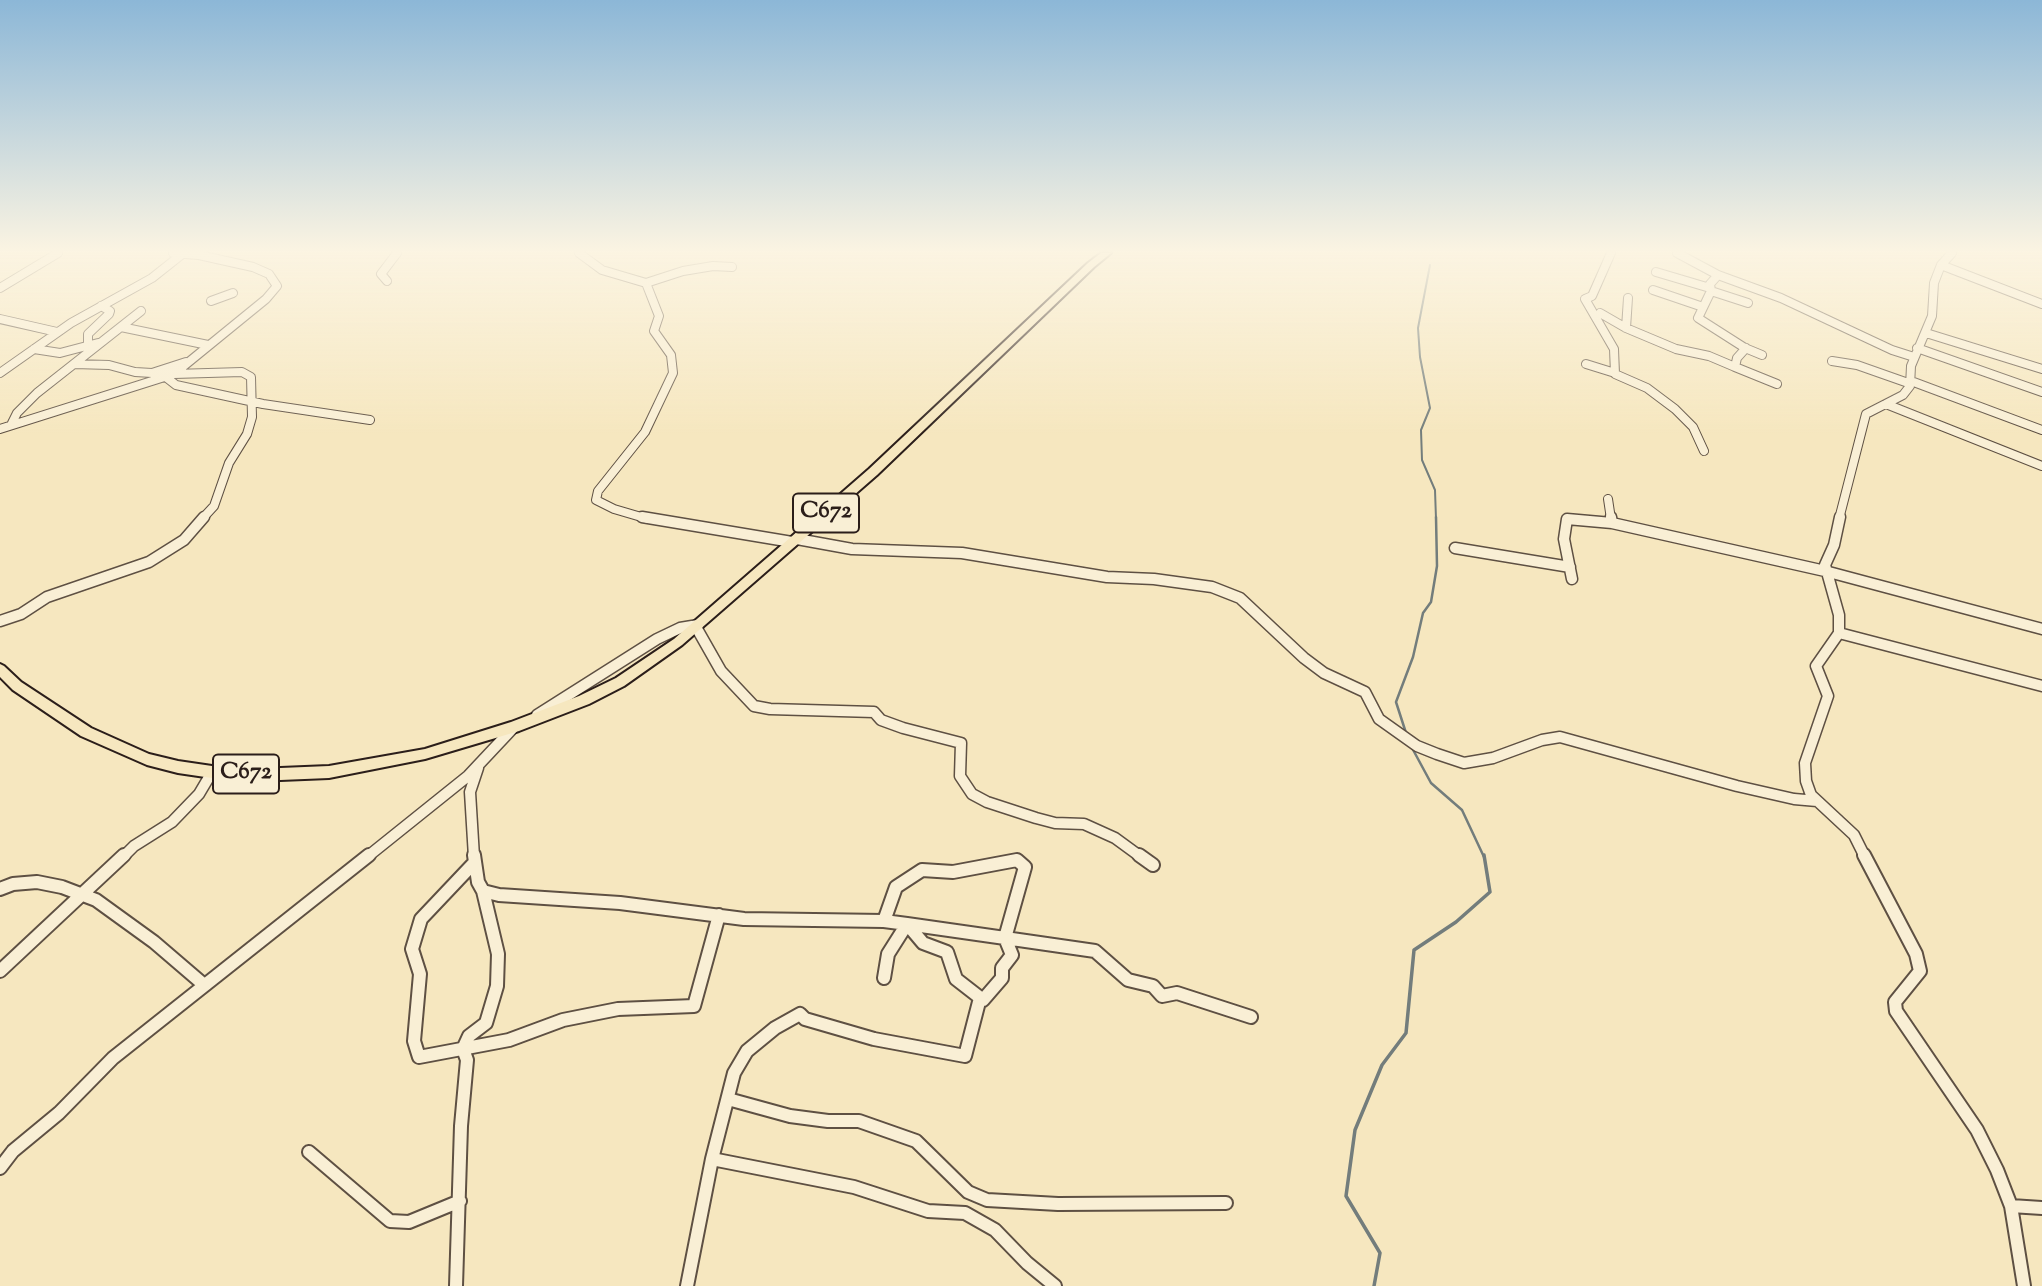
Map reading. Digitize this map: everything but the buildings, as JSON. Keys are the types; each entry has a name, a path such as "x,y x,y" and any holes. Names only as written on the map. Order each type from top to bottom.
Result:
{"main road":[{"name":"C672","path":"0,669 17,686 86,732 147,759 178,768 212,772 256,775 329,772 415,757 514,727 584,700 620,682 697,626 873,472 1040,313"}],"street":[{"path":"0,373 57,332 89,313"},
{"path":"88,344 86,339 91,331 109,313"},
{"path":"12,423 33,396 137,313"},
{"path":"171,376 248,313"},
{"path":"658,313 654,331 671,355 673,373 645,432 632,452 598,491 596,500 614,509 658,522 852,549 962,553 1107,577 1154,579 1212,587 1240,598 1304,658 1324,673 1365,692 1379,719 1409,741 1437,754 1464,763 1493,758 1542,740 1560,737 1737,786 1794,799 1817,801"},
{"path":"1593,313 1614,349 1615,373"},
{"path":"1600,313 1626,328 1676,349 1709,356 1725,365 1777,384"},
{"path":"1626,328 1627,313"},
{"path":"1700,313 1698,318 1762,355"},
{"path":"1813,313 1892,350 1916,352 2042,392"},
{"path":"1932,313 1911,366 1911,383 1903,395 1866,414 1834,545 1825,571 1838,608 1839,633 1816,666 1828,696 1805,763 1808,788 1817,801 1854,835 1916,954 1920,971 1895,1002 1896,1011 1977,1130 2011,1206 2024,1286"},
{"path":"0,319 57,332"},
{"path":"121,327 208,345"},
{"path":"1926,333 2042,369"},
{"path":"34,349 60,354 99,342"},
{"path":"1735,367 1737,358 1746,348"},
{"path":"74,364 109,365 135,372 152,373 196,357"},
{"path":"1832,361 1857,365 2042,429"},
{"path":"1586,364 1615,373 1616,376 1652,391 1693,427 1704,451"},
{"path":"0,429 12,423 108,396 147,381 171,376 247,372 251,377 253,415 248,430 230,460 215,503 184,540 138,568 47,597 20,614 0,621"},
{"path":"171,376 179,386 251,401 370,420"},
{"path":"1886,404 2042,466"},
{"path":"1608,499 1612,523"},
{"path":"1572,579 1564,540 1567,519 1612,523 1825,571 2042,629"},
{"path":"1455,548 1570,567"},
{"path":"697,626 722,671 754,706 770,709 874,712 881,720 903,728 961,743 960,776 972,794 987,802 1055,823 1084,824 1115,838 1153,865"},
{"path":"1839,633 2042,685"},
{"path":"0,1168 13,1151 59,1113 114,1058 480,764 514,727"},
{"path":"456,1286 461,1126 467,1060 463,1049 469,1036 486,1023 498,986 498,954 474,863 475,842 470,792 480,764"},
{"path":"0,971 134,846 172,822 189,806 212,772"},
{"path":"884,921 896,887 922,870 953,872 1017,860 1025,867 1005,938 1012,955 1002,968 1002,978 983,1000 956,979 947,952 923,943 906,924"},
{"path":"474,863 421,919 412,949 419,974 414,1041 419,1057 509,1040 563,1020 618,1009 694,1006 719,915"},
{"path":"0,889 13,884 37,882 62,887 96,900 116,912 203,984"},
{"path":"483,891 499,895 620,903 771,919 884,921 1095,951 1128,980 1153,986 1162,996 1177,993 1251,1017"},
{"path":"884,978 888,954 906,924"},
{"path":"687,1286 712,1159 734,1073 747,1051 775,1028 800,1014 805,1019 874,1039 965,1056 979,998"},
{"path":"728,1099 790,1116 828,1121 859,1121 916,1142 968,1192 987,1200 1058,1204 1226,1203"},
{"path":"309,1152 390,1221 409,1222 427,1217 460,1201"},
{"path":"712,1159 854,1187 928,1211 965,1213 995,1230 1050,1284"},
{"path":"2011,1206 2042,1208"}],"waterway":[{"path":"1421,313 1418,328 1420,357 1430,408 1421,430 1422,460 1435,490 1436,519"},
{"path":"1406,733 1396,702 1413,657 1423,613 1431,602 1437,566 1436,517"},
{"path":"1411,746 1431,783 1462,810 1484,857"},
{"path":"1374,1286 1380,1253 1346,1196 1355,1130 1382,1065 1406,1033 1414,950 1456,922 1490,892 1484,855"}]}
